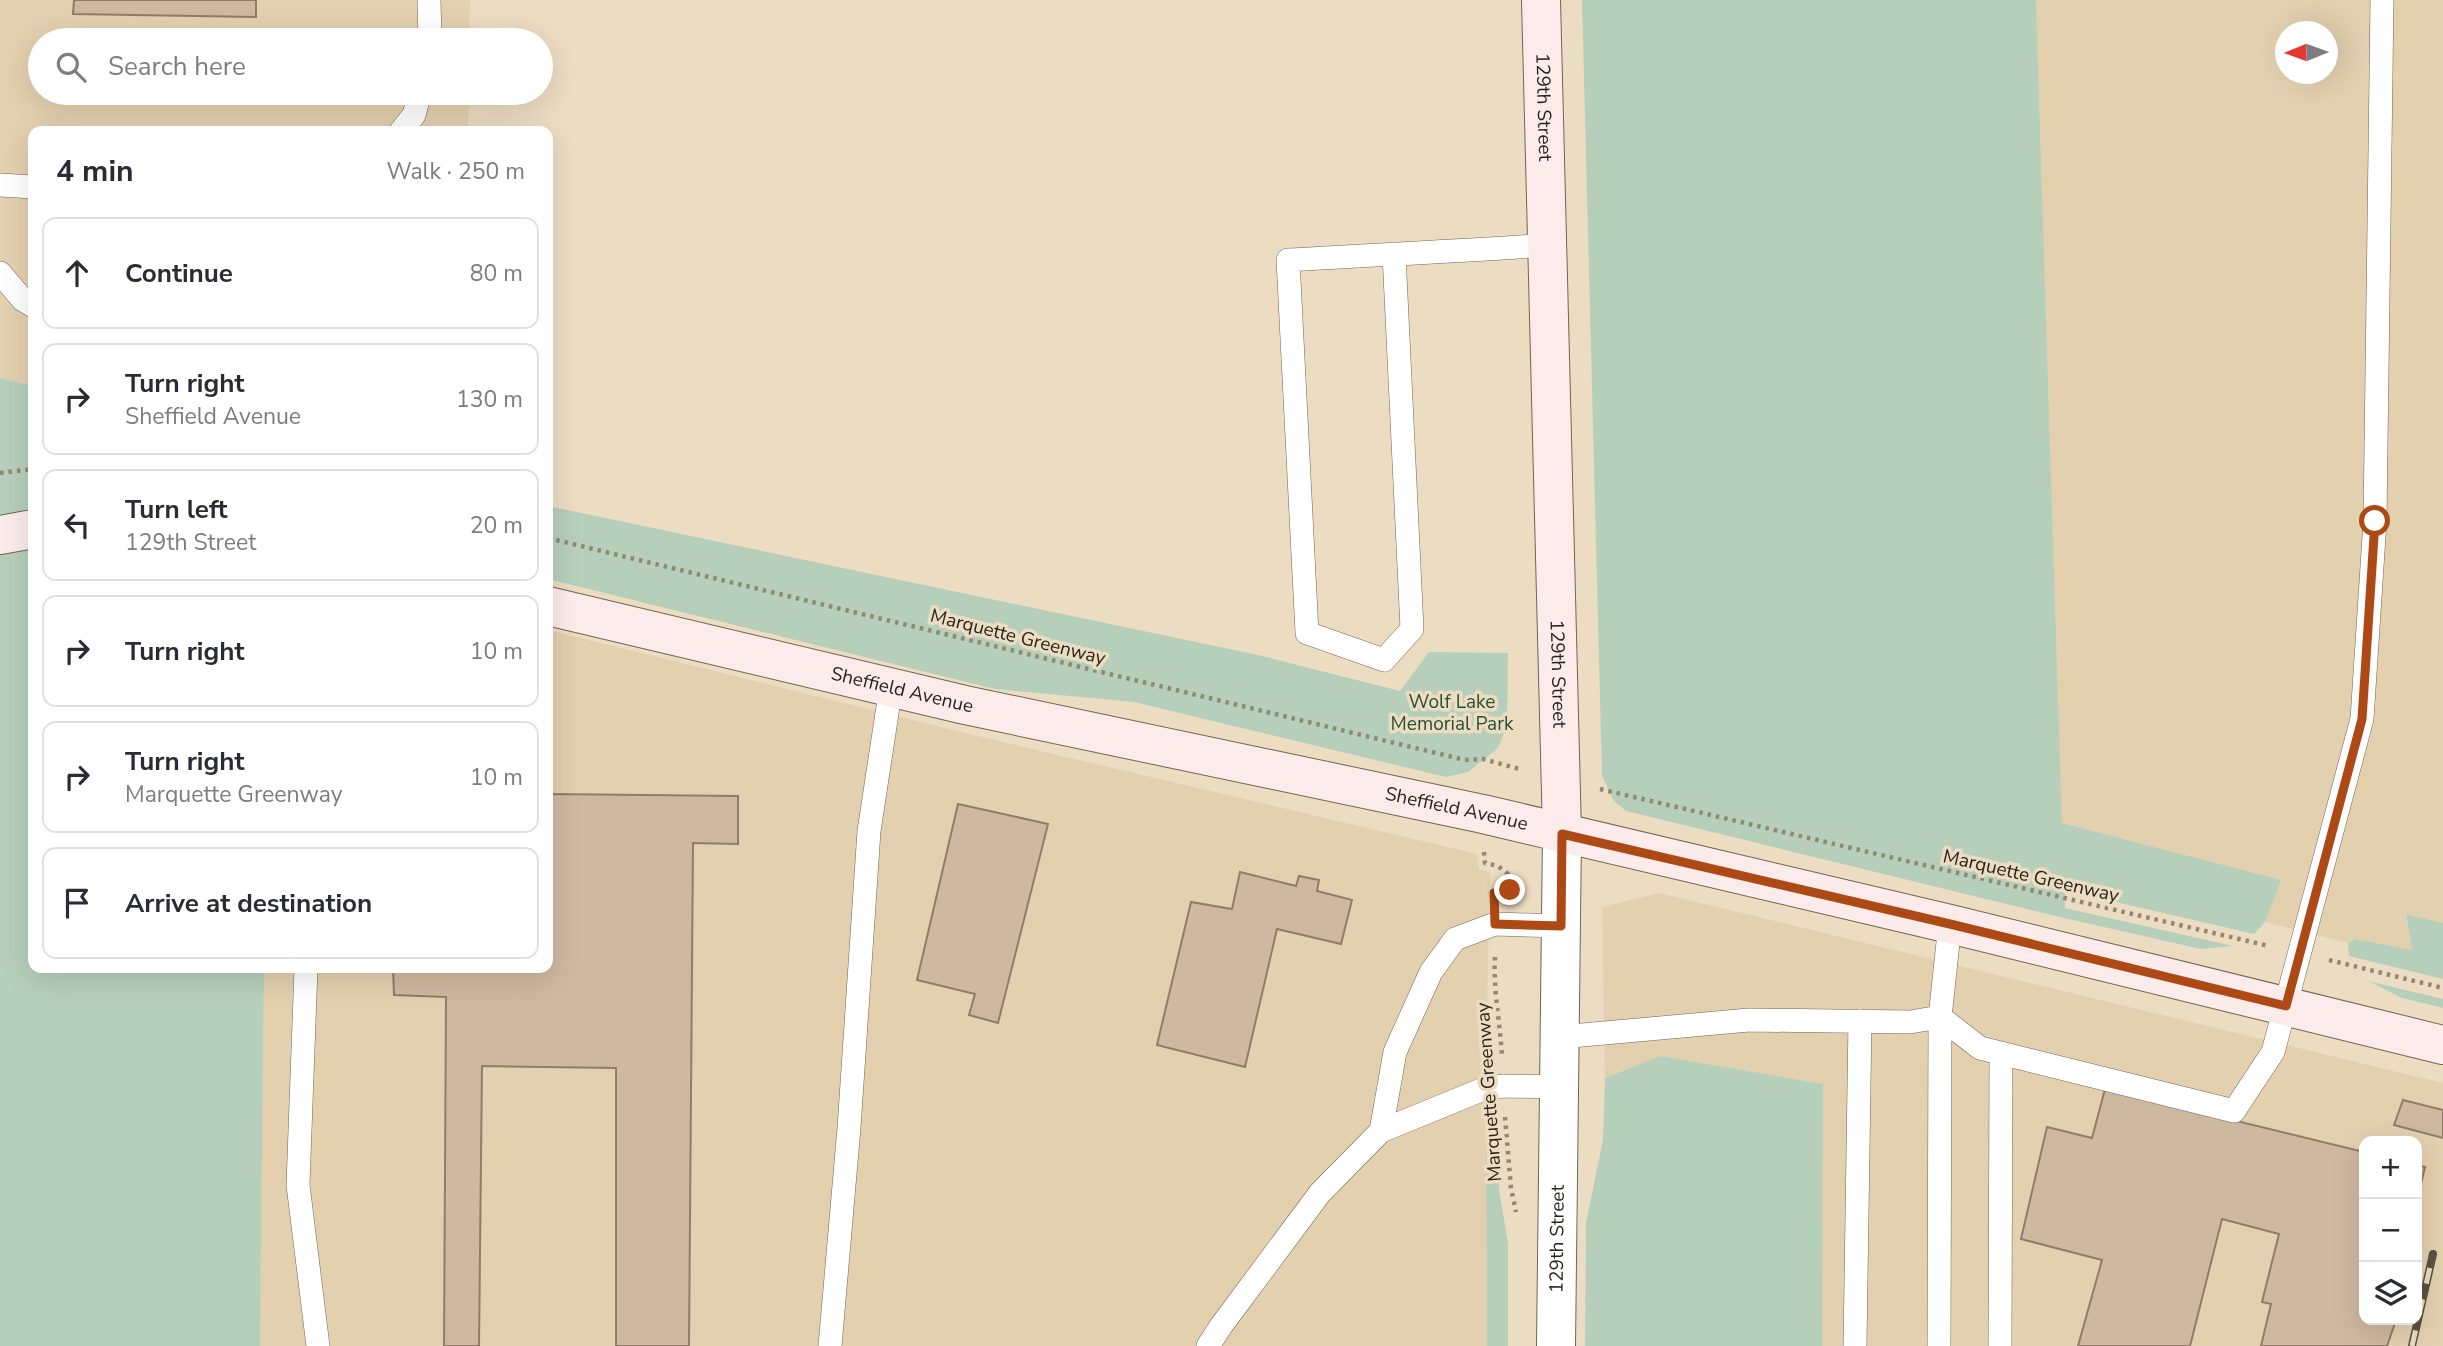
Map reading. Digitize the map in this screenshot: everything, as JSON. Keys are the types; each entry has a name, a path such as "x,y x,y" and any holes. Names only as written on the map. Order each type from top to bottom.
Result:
{"main road":[{"name":"129th Street","path":"1541,0 1562,834"},
{"path":"0,535 28,530"},
{"name":"Sheffield Avenue","path":"553,607 891,687 1562,834 1950,924 2443,1045"}],"street":[{"name":"129th Street","path":"1556,1346 1562,834"}],"lane":[{"path":"429,0 430,28"},
{"path":"1560,1037 1749,1020 1910,1022 1940,1017 1980,1048 2234,1111 2273,1052 2362,719 2375,521 2382,0"},
{"path":"405,126 414,115 416,105"},
{"path":"0,185 28,187"},
{"path":"1394,254 1412,629 1384,660 1307,633 1288,260 1547,245"},
{"path":"0,273 28,303"},
{"path":"830,1346 849,1128 869,831 891,687"},
{"path":"1381,1131 1395,1052 1432,972 1455,939 1495,924 1561,926"},
{"path":"1939,1346 1940,1017 1950,924"},
{"path":"306,973 298,1185 318,1346"},
{"path":"1855,1346 1860,1021"},
{"path":"2000,1346 2001,1053"},
{"path":"1208,1346 1320,1193 1381,1131 1486,1088 1559,1087"}],"path":[{"path":"0,473 28,469"},
{"name":"Marquette Greenway","path":"553,539 1465,760 1483,759"},
{"name":"Marquette Greenway","path":"1613,792 2443,988"},
{"name":"Marquette Greenway","path":"1485,863 1498,866 1508,874 1510,890 1494,893 1494,986 1499,1005 1507,1153 1516,1214"}],"shaded area":[{"path":"0,0 470,0 469,28 28,28 28,105 469,105 468,126 28,126 28,385 0,378"},
{"path":"2036,0 2443,0 2443,923 2406,914 2413,951 2355,939 2348,943 2265,922 2280,880 2062,823"},
{"path":"553,631 990,739 1477,854 1479,870 1490,872 1486,1057 1487,1346 260,1346 264,973 553,973"},
{"path":"1659,893 2443,1083 2443,1346 1822,1346 1822,1084 1660,1056 1605,1078 1602,907"}],"green space":[{"path":"1582,0 2036,0 2062,823 2281,880 2265,922 2254,934 2064,890 2065,908 2233,946 2201,949 1626,811 1614,801 1602,776"},
{"path":"0,378 28,385 28,973 264,973 260,1346 0,1346"},
{"name":"Wolf Lake Memorial Park","path":"553,507 1258,655 1400,691 1429,652 1508,653 1507,726 1498,748 1468,772 1446,777 1134,702 995,689 553,580"},
{"path":"2406,914 2443,923 2443,979 2349,956 2348,943 2355,939 2412,950"},
{"path":"2368,981 2443,999 2443,1008 2402,998"},
{"path":"1660,1056 1823,1084 1822,1346 1585,1346 1586,1223 1603,1140 1605,1078"},
{"path":"1494,1133 1508,1243 1508,1346 1487,1346 1486,1137"}],"building":[{"path":"74,0 256,0 256,17 73,14"},
{"path":"553,794 738,796 738,844 693,843 689,1346 616,1346 616,1068 482,1066 479,1346 444,1346 446,997 394,995 393,973 553,973"},
{"path":"958,804 1048,824 998,1023 969,1015 975,994 917,980"},
{"path":"1240,872 1296,886 1299,876 1319,880 1317,891 1352,900 1341,944 1277,929 1245,1067 1157,1045 1191,902 1232,909"},
{"path":"2105,1089 2359,1151 2359,1325 2394,1325 2387,1346 2261,1346 2271,1304 2262,1302 2279,1234 2222,1219 2190,1346 2078,1346 2102,1260 2021,1239 2047,1127 2092,1138"},
{"path":"2403,1100 2443,1110 2443,1138 2394,1125"}],"railway":[{"path":"2412,1346 2433,1254"}],"route":[{"path":"1510,890 1494,893 1495,924 1561,926 1562,834 1950,924 2286,1006 2362,719 2375,521"}]}
